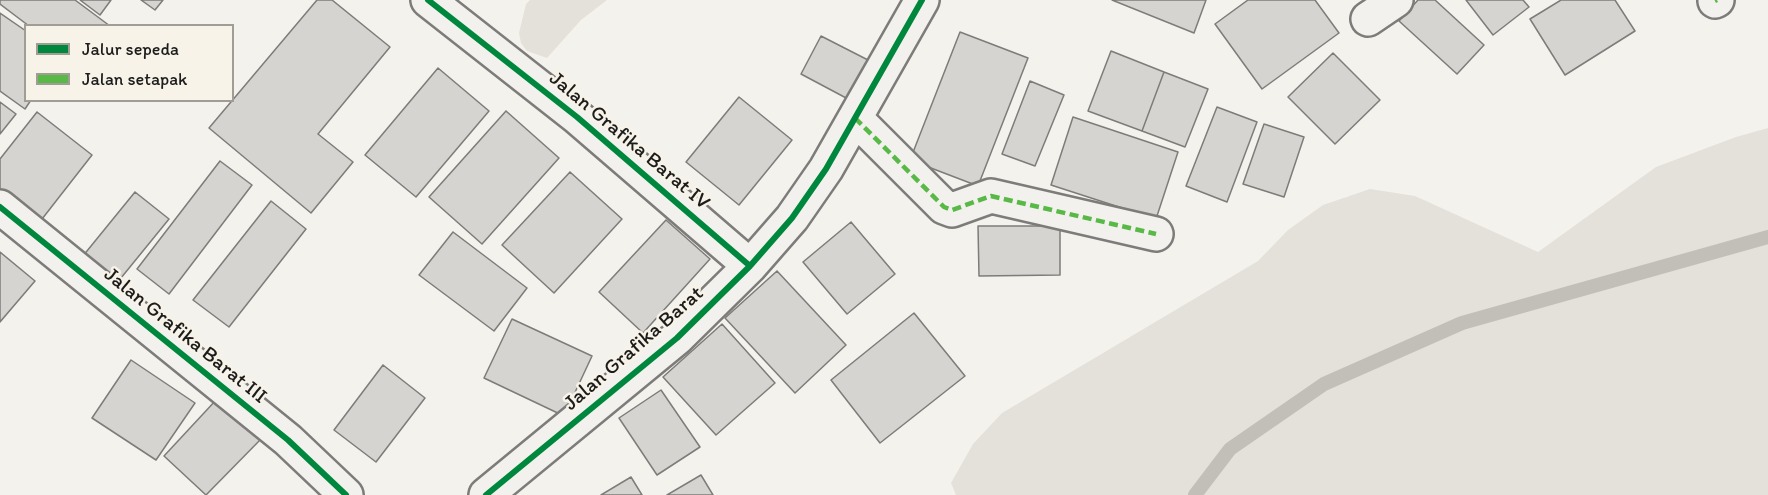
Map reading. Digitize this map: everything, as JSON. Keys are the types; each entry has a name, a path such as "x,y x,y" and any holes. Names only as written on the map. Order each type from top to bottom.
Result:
{"street":[{"name":"Jalan Grafika Barat IV","path":"428,0 577,117 750,266"},
{"name":"Jalan Grafika Barat","path":"486,495 678,338 750,266 792,218 826,169 922,0"},
{"path":"1368,19 1396,0"},
{"path":"855,118 944,207 952,210 990,196 1156,234"},
{"name":"Jalan Grafika Barat III","path":"0,207 261,417 346,495"}],"shaded area":[{"path":"530,0 607,0 581,20 547,58 527,51 521,43 519,33 526,4"},
{"path":"1768,128 1768,495 956,495 951,483 973,444 1002,413 1258,261 1288,230 1323,205 1370,189 1415,196 1538,252 1656,167 1736,137"}],"building":[{"path":"0,0 75,0 107,24 26,24 0,4"},
{"path":"80,0 111,0 100,15"},
{"path":"141,0 163,0 155,10"},
{"path":"317,0 332,0 390,47 318,134 353,162 311,213 209,128 231,102 234,102 234,98"},
{"path":"1112,0 1206,0 1194,33"},
{"path":"1248,0 1315,0 1339,33 1262,89 1215,24"},
{"path":"1418,0 1435,0 1484,45 1457,74 1399,21"},
{"path":"1466,0 1523,0 1529,7 1493,35"},
{"path":"1561,0 1615,0 1635,31 1565,75 1530,19"},
{"path":"0,13 24,30 24,102 30,102 25,109 0,91"},
{"path":"960,32 1028,58 978,186 910,160"},
{"path":"821,36 868,60 848,99 801,74"},
{"path":"1111,51 1164,72 1142,131 1088,111"},
{"path":"1333,53 1380,100 1335,144 1288,97"},
{"path":"438,68 489,111 416,197 365,155"},
{"path":"1164,72 1208,89 1185,147 1142,131"},
{"path":"1030,81 1064,95 1035,166 1002,154"},
{"path":"739,97 792,140 739,205 686,162"},
{"path":"0,102 16,114 0,134"},
{"path":"1217,107 1257,122 1227,202 1186,186"},
{"path":"506,111 559,158 482,244 429,197"},
{"path":"37,112 92,155 35,228 0,201 0,159"},
{"path":"1073,117 1178,152 1156,219 1051,185"},
{"path":"1264,124 1304,137 1284,197 1243,184"},
{"path":"220,161 252,185 169,294 137,269"},
{"path":"570,172 622,219 554,293 502,245"},
{"path":"135,192 169,219 112,289 78,262"},
{"path":"271,201 306,229 229,327 193,300"},
{"path":"666,220 710,259 643,333 599,292"},
{"path":"851,222 895,274 847,314 803,262"},
{"path":"978,226 1060,226 1060,275 979,276"},
{"path":"453,232 527,288 494,331 419,275"},
{"path":"0,252 35,281 0,322"},
{"path":"777,271 846,345 795,393 725,318"},
{"path":"914,313 965,376 880,443 831,380"},
{"path":"512,319 592,356 564,416 484,378"},
{"path":"722,324 775,383 716,435 663,377"},
{"path":"131,360 195,403 156,460 92,418"},
{"path":"383,365 425,398 376,462 334,430"},
{"path":"661,390 700,447 657,475 619,418"},
{"path":"217,399 261,439 206,495 164,456"},
{"path":"701,475 713,495 667,495"},
{"path":"631,477 642,495 601,495"}],"waterway":[{"path":"1195,495 1230,449 1324,384 1462,323 1768,237"}],"marked path":[{"path":"855,118 944,207 952,210 991,196 1156,234"}],"cycle path":[{"path":"428,0 577,117 750,266"},
{"path":"486,495 677,338 750,266 792,218 826,169 922,0"},
{"path":"0,207 288,440 346,495"}]}
